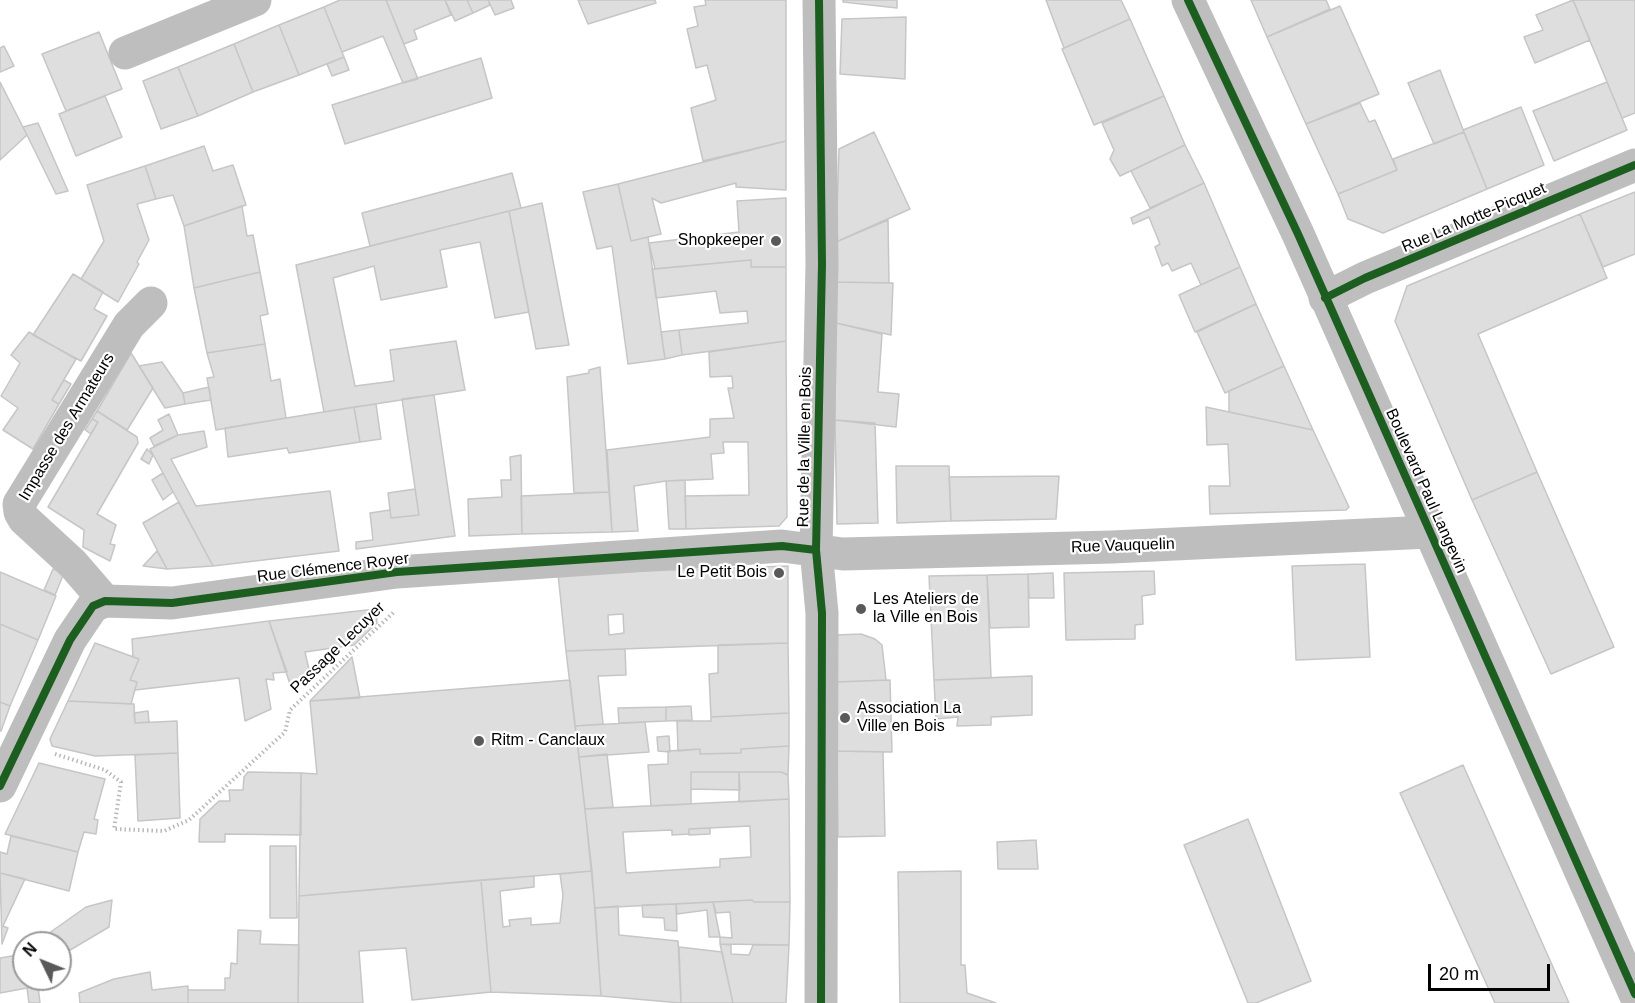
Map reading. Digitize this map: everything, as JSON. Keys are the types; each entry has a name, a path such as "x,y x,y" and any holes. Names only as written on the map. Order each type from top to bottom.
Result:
{"street":[{"path":"125,53 255,0"},
{"name":"Rue de la Ville en Bois","path":"819,0 822,264 816,550 822,613 821,1003"},
{"name":"Boulevard Paul Langevin","path":"1188,0 1325,298 1635,994"},
{"name":"Rue La Motte-Picquet","path":"1325,298 1365,278 1635,165"},
{"name":"Impasse des Armateurs","path":"105,601 73,564 24,519 19,504 129,325 151,303"},
{"name":"Rue Vauquelin","path":"816,550 843,554 1112,548 1430,532"},
{"name":"Rue Clémence Royer","path":"105,601 172,603 397,572 782,546 816,550"},
{"path":"0,786 83,617 93,606 105,601"}],"building":[{"path":"340,0 386,0 418,79 403,83 383,36 342,52 324,7"},
{"path":"386,0 445,0 451,15 414,30 417,39 404,44"},
{"path":"445,0 467,0 473,13 455,21"},
{"path":"467,0 488,0 490,5 473,13"},
{"path":"488,0 511,0 514,8 495,15"},
{"path":"578,0 655,0 656,3 588,24"},
{"path":"705,0 786,0 786,141 703,161 691,108 716,100 707,65 696,68 687,29 698,26 694,7 706,5"},
{"path":"843,0 897,0 897,8 843,2"},
{"path":"1046,0 1121,0 1130,19 1064,48"},
{"path":"1251,0 1326,0 1330,9 1267,37"},
{"path":"1573,0 1635,0 1635,113 1622,118"},
{"path":"1573,0 1590,40 1535,63 1524,37 1543,30 1536,15"},
{"path":"1340,6 1379,94 1306,124 1267,37"},
{"path":"324,7 344,57 299,75 279,25"},
{"path":"906,17 905,79 840,74 842,19"},
{"path":"1130,19 1164,96 1094,125 1062,49"},
{"path":"279,25 299,75 253,92 234,44"},
{"path":"99,32 122,89 66,111 42,54"},
{"path":"234,44 253,92 198,116 178,67"},
{"path":"4,46 14,66 0,72 0,48"},
{"path":"344,57 349,70 332,76 327,64"},
{"path":"481,58 492,98 345,144 332,105"},
{"path":"178,67 198,116 161,129 143,81"},
{"path":"1440,70 1464,132 1434,144 1408,83"},
{"path":"0,82 27,135 0,160"},
{"path":"1607,82 1627,130 1554,161 1533,111"},
{"path":"105,96 122,137 76,156 59,114"},
{"path":"1164,96 1185,145 1120,176 1110,159 1114,150 1102,123"},
{"path":"1360,103 1369,122 1375,120 1397,170 1338,194 1306,124"},
{"path":"1521,107 1544,165 1487,189 1463,130"},
{"path":"38,123 68,191 56,194 23,127"},
{"path":"874,132 910,209 836,242 839,149"},
{"path":"1464,132 1487,189 1383,233 1348,219 1338,194 1397,170 1393,159"},
{"path":"786,141 786,190 736,187 736,183 661,203 652,198 661,234 631,241 618,184"},
{"path":"1185,145 1204,183 1150,208 1131,171"},
{"path":"204,146 213,171 233,165 246,205 184,226 173,195 156,199 145,166"},
{"path":"145,166 156,199 137,204 149,240 118,302 81,279 104,241 87,185"},
{"path":"512,173 521,208 370,246 362,213"},
{"path":"1204,183 1240,267 1201,285 1191,263 1172,271 1168,263 1162,266 1155,247 1160,244 1149,217 1133,224 1131,218"},
{"path":"618,184 631,241 648,237 665,359 628,364 612,246 597,249 583,192"},
{"path":"1635,192 1635,254 1603,267 1580,214"},
{"path":"786,198 786,267 751,267 751,260 655,269 649,243 739,232 737,201"},
{"path":"542,203 569,345 536,349 509,211"},
{"path":"242,206 247,236 253,235 260,272 194,288 184,226"},
{"path":"509,211 529,312 495,318 480,242 440,250 447,287 381,300 374,266 333,278 355,386 394,381 390,350 456,341 465,390 324,412 296,265"},
{"path":"1580,214 1607,278 1478,334 1537,472 1472,500 1395,321 1407,286"},
{"path":"888,220 889,283 836,282 836,242"},
{"path":"751,260 751,267 786,267 786,341 682,355 679,330 748,323 747,311 720,313 716,291 656,298 652,269"},
{"path":"1240,267 1256,304 1195,332 1179,295"},
{"path":"260,272 268,314 260,316 265,344 207,353 194,288"},
{"path":"73,274 103,292 94,309 107,316 81,361 33,335"},
{"path":"836,282 893,283 891,335 836,323"},
{"path":"1256,304 1284,366 1225,393 1197,332"},
{"path":"836,323 882,334 878,392 899,394 896,427 835,420"},
{"path":"679,330 682,355 665,359 661,332"},
{"path":"29,332 76,359 52,400 59,404 33,449 3,430 18,408 1,396 20,363 11,355"},
{"path":"786,341 787,517 779,526 686,529 685,496 749,495 748,442 723,442 724,453 711,454 713,479 666,481 634,486 638,531 612,532 607,450 710,437 710,419 734,418 728,388 733,388 732,376 710,377 709,352"},
{"path":"265,344 271,381 280,379 286,418 216,430 207,378 214,377 207,353"},
{"path":"131,353 153,388 127,430 97,411"},
{"path":"162,362 183,393 185,404 165,408 139,366"},
{"path":"1284,366 1313,430 1229,412 1229,391"},
{"path":"600,367 609,492 574,493 567,377 589,373 589,370"},
{"path":"64,380 71,384 59,404 52,400"},
{"path":"209,387 211,400 185,404 183,393"},
{"path":"434,395 455,536 356,549 356,542 373,540 370,513 390,510 391,518 419,515 402,399"},
{"path":"376,404 381,439 360,442 354,407"},
{"path":"354,407 360,442 289,453 287,448 228,457 225,428"},
{"path":"1206,407 1313,430 1349,507 1346,510 1210,514 1209,486 1230,486 1228,444 1207,445"},
{"path":"97,411 137,437 138,443 97,514 116,525 110,544 115,545 110,561 83,547 84,530 48,507 98,422 92,419"},
{"path":"169,414 178,435 154,446 150,438 163,430 158,420"},
{"path":"92,419 98,422 91,434 85,430"},
{"path":"835,420 875,423 878,523 837,524"},
{"path":"204,431 207,447 171,459 196,506 330,491 339,551 213,566 150,449 178,435"},
{"path":"147,449 153,455 149,464 141,459"},
{"path":"521,455 522,534 469,536 468,499 502,497 501,480 511,480 510,457"},
{"path":"896,466 949,466 951,521 897,523"},
{"path":"1537,472 1614,647 1551,674 1472,500"},
{"path":"163,473 173,492 163,500 152,480"},
{"path":"1059,476 1056,519 951,521 949,477"},
{"path":"685,480 686,529 669,529 666,481"},
{"path":"415,489 419,515 391,518 388,493"},
{"path":"609,492 612,532 522,534 521,496"},
{"path":"179,502 213,566 167,569 143,523"},
{"path":"157,551 167,569 143,566"},
{"path":"1365,564 1370,657 1296,660 1292,566"},
{"path":"788,566 788,643 566,651 558,574","holes":["623,614 624,633 609,635 608,615"]},
{"path":"53,569 64,573 55,595 44,590"},
{"path":"1154,571 1155,594 1142,596 1143,624 1135,625 1135,639 1066,640 1064,573"},
{"path":"0,572 56,596 38,640 0,624"},
{"path":"1053,573 1054,598 1029,598 1028,574"},
{"path":"1028,574 1029,627 990,628 987,575"},
{"path":"987,575 991,678 934,680 929,576"},
{"path":"376,609 377,623 354,645 305,652 310,674 292,690 269,621"},
{"path":"269,621 287,672 273,673 274,680 266,679 271,709 245,721 239,678 135,690 137,682 130,680 139,659 133,657 132,639"},
{"path":"0,624 38,640 10,706 0,702"},
{"path":"861,634 875,639 882,645 886,680 836,682 836,635"},
{"path":"95,643 139,659 130,680 137,682 131,704 68,701"},
{"path":"788,643 789,713 711,717 709,674 718,673 718,645"},
{"path":"625,649 626,675 598,676 603,724 575,726 566,651"},
{"path":"352,657 360,698 310,701"},
{"path":"1032,676 1032,715 991,717 991,725 957,726 958,717 936,719 934,680"},
{"path":"570,680 592,871 299,896 301,773 317,774 310,701"},
{"path":"890,680 892,752 837,751 836,682"},
{"path":"68,701 134,704 135,723 177,721 178,753 95,756 52,746 50,739"},
{"path":"0,702 10,706 1,731 0,731"},
{"path":"691,706 692,720 666,721 666,707"},
{"path":"666,707 666,721 619,723 618,708"},
{"path":"148,711 149,722 135,723 134,713"},
{"path":"789,713 789,746 741,749 741,753 700,754 700,749 678,751 677,721 711,721 711,717"},
{"path":"645,722 649,752 579,757 575,726"},
{"path":"669,736 670,752 658,751 657,737"},
{"path":"789,746 788,775 781,772 691,772 691,804 651,806 648,765 668,764 668,751 700,749 700,754 741,753 741,749"},
{"path":"837,751 883,752 885,836 838,837"},
{"path":"178,753 180,818 138,821 135,755"},
{"path":"607,754 613,807 585,809 579,757"},
{"path":"39,763 105,779 94,819 98,820 96,834 84,832 78,852 5,834"},
{"path":"1463,765 1569,1003 1495,1003 1400,793"},
{"path":"248,772 301,773 301,835 225,834 225,842 199,842 200,819 219,801 230,801 229,790 243,790 244,777"},
{"path":"691,772 739,772 740,790 691,789"},
{"path":"739,772 781,772 788,775 789,799 739,802"},
{"path":"789,799 790,902 754,902 752,900 595,908 585,809","holes":["750,826 751,857 720,859 720,867 626,873 623,832 672,830 672,835 689,834 689,829"]},
{"path":"1248,819 1311,981 1256,1003 1248,1003 1184,845"},
{"path":"710,828 710,834 689,835 689,829"},
{"path":"11,836 78,852 69,891 0,873 0,852 7,854"},
{"path":"1036,840 1038,869 998,869 997,842"},
{"path":"270,846 296,846 297,918 270,918"},
{"path":"592,871 601,996 491,992 481,880 534,876 534,887 500,891 503,927 510,926 509,920 531,918 531,925 560,923 563,895 560,874"},
{"path":"961,871 961,965 965,965 967,993 996,1003 900,1003 898,872"},
{"path":"0,873 25,879 3,926 8,928 2,944"},
{"path":"481,880 491,992 412,1000 406,948 359,951 363,1003 298,1003 299,896"},
{"path":"112,900 109,927 72,949 72,931 52,931 86,907"},
{"path":"752,900 754,902 790,902 789,945 720,944 720,937 732,938 730,912 716,913 713,902"},
{"path":"713,902 720,937 709,937 707,910 677,914 676,904"},
{"path":"676,904 677,931 665,930 664,918 643,917 642,905"},
{"path":"618,906 619,935 678,941 681,1003 601,996 595,908"},
{"path":"238,930 261,931 260,944 299,945 298,1003 188,1003 188,990 225,990 225,978 230,978 231,963 237,964"},
{"path":"720,944 731,945 731,954 749,955 753,945 789,945 786,1003 733,1003"},
{"path":"679,947 722,952 733,1003 681,1003"},
{"path":"12,956 12,991 0,993 0,958"},
{"path":"150,972 152,990 188,986 188,1003 80,1003 79,993 114,979"},
{"path":"27,991 39,991 40,1003 29,1003"}],"cycle path":[{"path":"819,0 822,264 816,550 822,613 821,1003"},
{"path":"1188,0 1298,234 1635,994"},
{"path":"1325,298 1365,278 1635,165"},
{"path":"0,786 70,640 93,606 105,601 172,603 397,572 782,546 816,550"}],"place":[{"name":"Shopkeeper","path":"776,241"},
{"name":"Le Petit Bois","path":"779,573"},
{"name":"Les Ateliers de la Ville en Bois","path":"861,609"},
{"name":"Association La Ville en Bois","path":"845,718"},
{"name":"Ritm - Canclaux","path":"479,741"}]}
